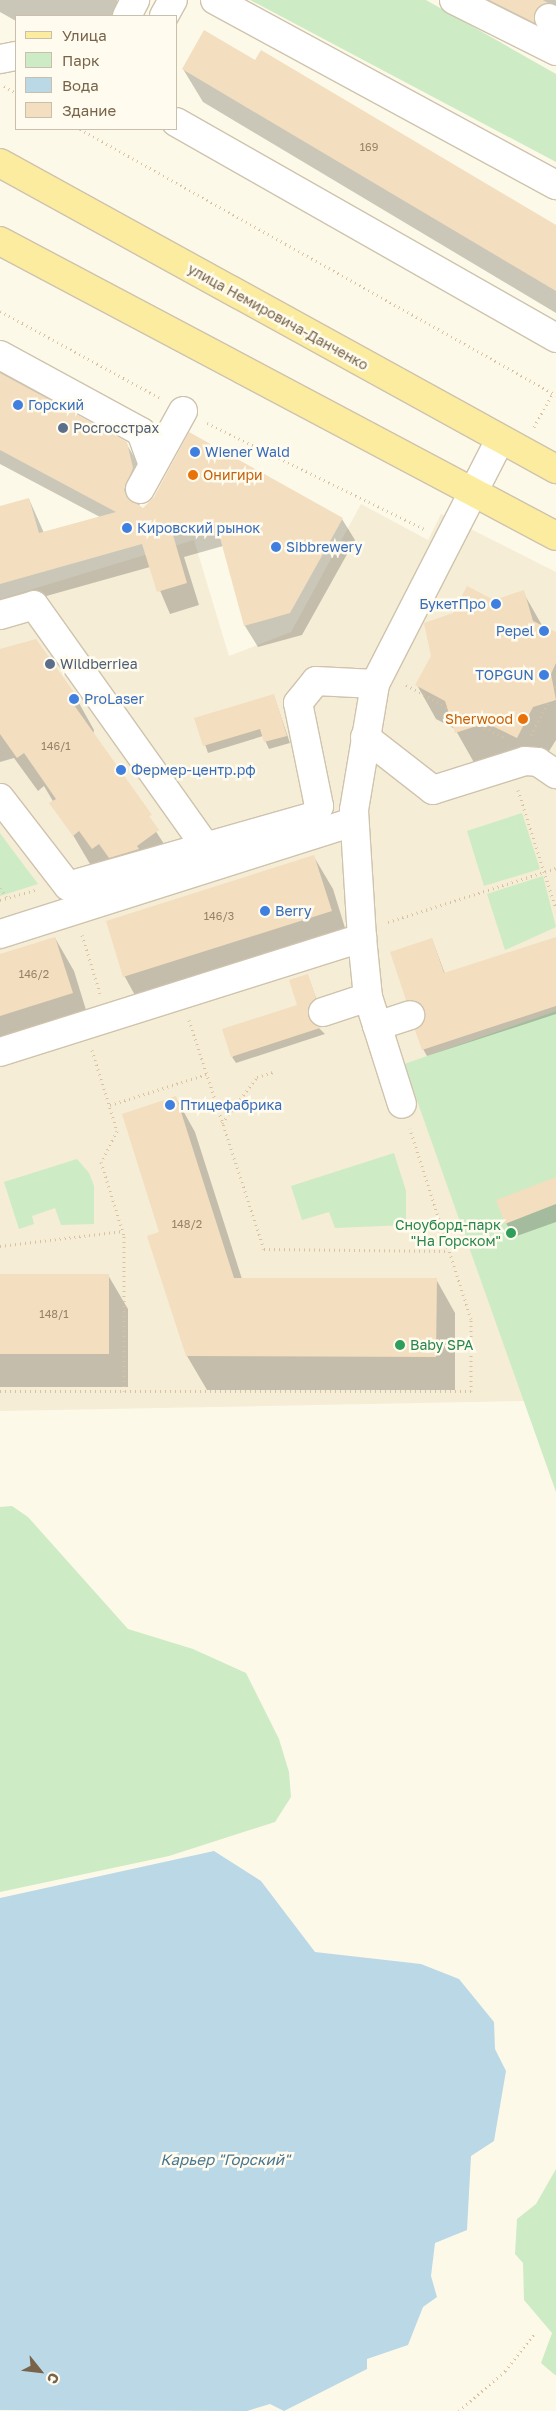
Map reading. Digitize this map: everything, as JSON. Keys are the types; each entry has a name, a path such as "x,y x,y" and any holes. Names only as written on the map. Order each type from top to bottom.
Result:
{"main road":[{"name":"улица Немировича-Данченко","path":"0,163 500,440 556,469"},
{"path":"0,241 471,493 556,536"}],"lane":[{"path":"128,15 135,0"},
{"path":"165,15 173,0"},
{"path":"214,0 556,185"},
{"path":"454,0 556,51"},
{"path":"0,59 15,56"},
{"path":"178,123 556,338"},
{"path":"0,355 141,432 153,465"},
{"path":"140,489 183,411"},
{"path":"402,1104 368,997 354,822 365,737 375,684 471,493 500,440"},
{"path":"0,616 34,605 208,848"},
{"path":"0,798 63,882 76,886 208,848 319,812 288,706 316,681 375,684"},
{"path":"365,737 433,790 532,760 556,774"},
{"path":"0,934 354,822"},
{"path":"0,1052 181,995 362,934"},
{"path":"323,1012 368,997"},
{"path":"377,1026 410,1015"}],"path":[{"path":"0,84 15,92"},
{"path":"82,130 556,395"},
{"path":"0,311 183,411 426,530"},
{"path":"406,685 447,707"},
{"path":"528,739 548,702"},
{"path":"510,766 556,907"},
{"path":"362,934 556,868"},
{"path":"0,900 63,882"},
{"path":"0,888 7,898"},
{"path":"74,910 96,1022 109,1105 117,1131 101,1162 123,1231 124,1391"},
{"path":"181,995 264,1249 449,1251"},
{"path":"222,1123 256,1077 273,1072"},
{"path":"109,1105 207,1074"},
{"path":"0,1390 471,1391 471,1319 402,1104"},
{"path":"0,1246 123,1231"},
{"path":"459,2411 505,2371 534,2334"}],"shaded area":[{"path":"361,504 428,540 441,514 556,572 556,1011 404,1064 526,1401 0,1411 0,599 194,540 229,656 291,632"}],"green space":[{"path":"250,0 426,0 556,74 556,162"},
{"path":"522,813 540,869 484,886 467,831"},
{"path":"0,833 8,844 38,884 0,896"},
{"path":"543,876 556,927 505,950 487,894"},
{"name":"Сноуборд-парк \"На Горском\"","path":"556,1011 556,1492 404,1064"},
{"path":"394,1153 406,1191 406,1225 335,1228 329,1212 302,1220 291,1186"},
{"path":"77,1159 89,1173 94,1186 94,1224 61,1225 55,1208 32,1216 34,1224 19,1229 4,1182"},
{"path":"12,1506 28,1517 128,1629 193,1649 246,1673 279,1739 289,1772 291,1797 275,1822 169,1856 0,1892 0,1507"},
{"path":"556,2169 555,2375 541,2363 552,2333 524,2300 523,2263 515,2254 517,2219 536,2204"}],"water":[{"name":"Карьер \"Горский\"","path":"214,1851 261,1881 315,1952 421,1964 459,1979 494,2022 495,2049 506,2071 494,2141 471,2156 467,2230 435,2243 431,2276 437,2297 423,2307 408,2345 367,2359 367,2369 284,2411 270,2404 247,2411 0,2410 0,1898"}],"building":[{"path":"489,0 543,0 548,3 536,10 535,23"},
{"path":"204,30 255,60 261,50 556,225 556,291 182,69"},
{"name":"Кировский рынок","path":"0,373 127,442 133,468 124,490 127,497 143,508 154,497 189,432 343,518 290,613 244,626 216,523 173,535 187,583 157,592 142,544 0,584 0,506 29,498 39,533 116,512 0,450"},
{"path":"467,586 494,600 524,590 533,621 556,632 556,663 551,674 556,700 533,707 517,738 486,723 455,733 445,701 415,685 431,656 424,623 453,613"},
{"path":"36,639 76,695 74,705 152,815 149,816 159,830 137,846 139,849 109,858 99,844 92,849 79,831 73,836 49,803 56,799 24,753 17,758 0,734 0,649"},
{"path":"274,694 287,736 264,742 260,729 203,746 194,718"},
{"path":"314,855 332,911 123,977 106,921"},
{"path":"55,937 73,993 0,1016 0,954"},
{"path":"556,937 556,1006 422,1050 415,1030 422,1025 425,1011 420,1003 406,1000 390,952 432,938 444,973"},
{"path":"308,974 316,998 308,1008 308,1016 323,1027 231,1057 222,1029 297,1005 289,980"},
{"path":"176,1096 234,1278 437,1278 436,1357 186,1356 147,1236 159,1232 122,1114"},
{"path":"556,1177 556,1204 505,1224 496,1200"},
{"path":"0,1274 109,1274 109,1354 0,1354"}],"place":[{"name":"Горский","path":"18,405"},
{"name":"Росгосстрах","path":"63,428"},
{"name":"Wiener Wald","path":"195,452"},
{"name":"Онигири","path":"193,475"},
{"name":"Кировский рынок","path":"127,528"},
{"name":"Sibbrewery","path":"276,547"},
{"name":"БукетПро","path":"496,604"},
{"name":"Pepel","path":"544,631"},
{"name":"Wildberriea","path":"50,664"},
{"name":"TOPGUN","path":"544,675"},
{"name":"ProLaser","path":"74,699"},
{"name":"Sherwood","path":"523,719"},
{"name":"Фермер-центр.рф","path":"121,770"},
{"name":"Berry","path":"265,911"},
{"name":"Птицефабрика","path":"170,1105"},
{"name":"Сноуборд-парк \"На Горском\"","path":"511,1233"},
{"name":"Baby SPA","path":"400,1345"}]}
